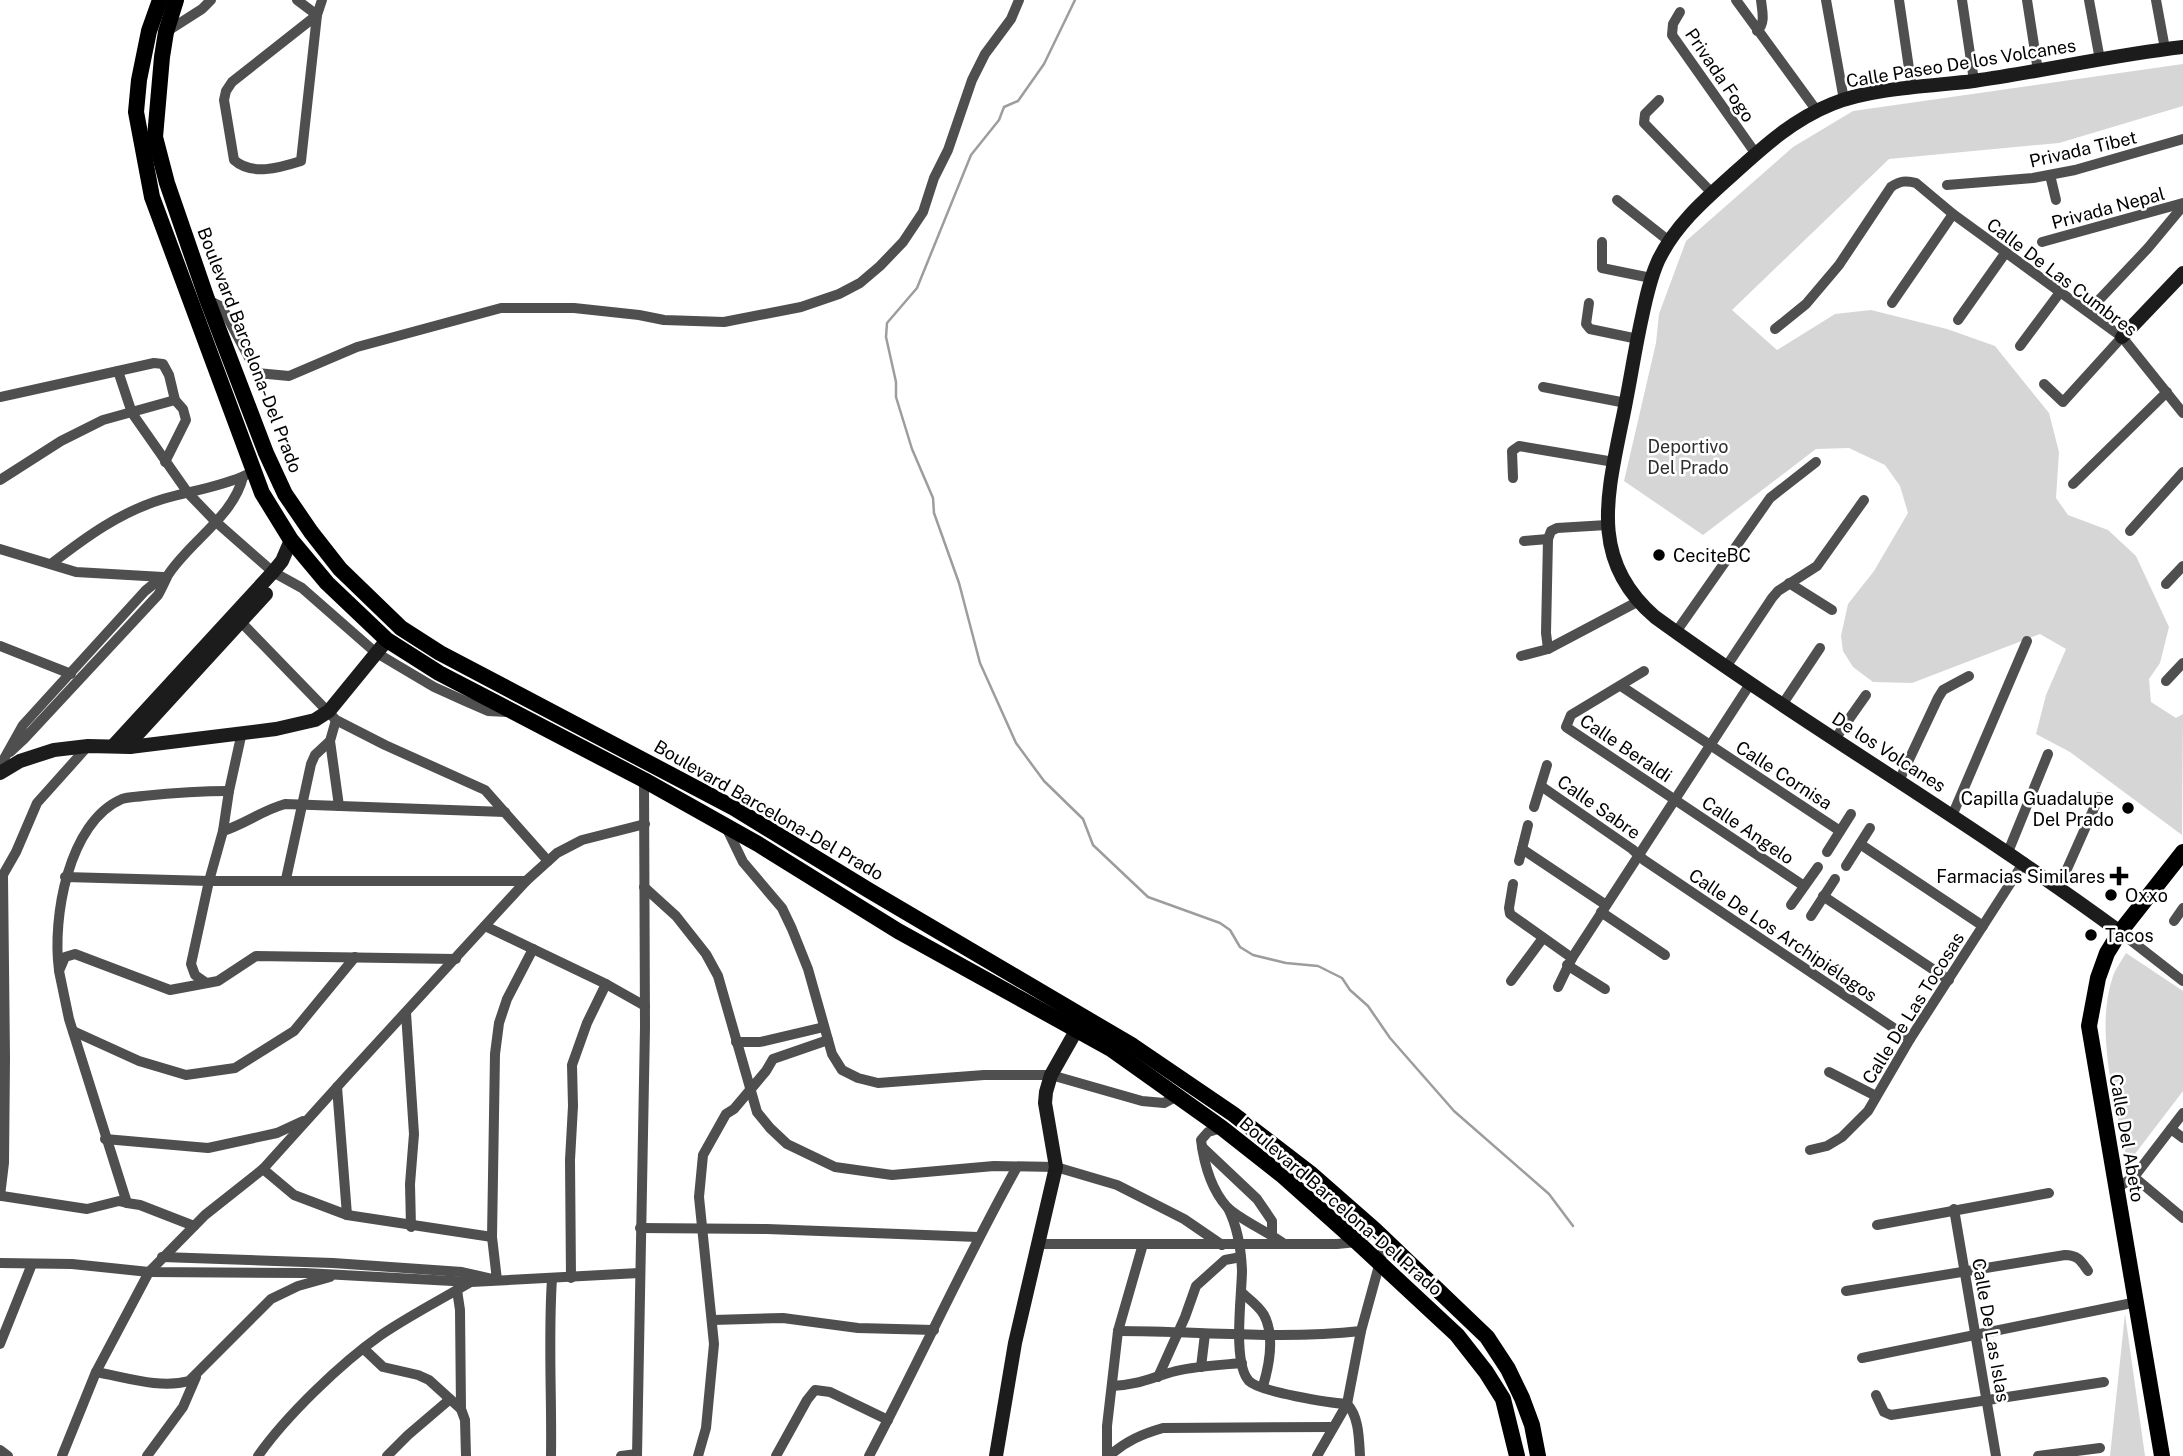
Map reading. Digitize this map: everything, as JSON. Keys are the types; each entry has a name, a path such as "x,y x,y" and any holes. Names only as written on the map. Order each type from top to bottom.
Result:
{"main road":[{"name":"Boulevard Barcelona-Del Prado","path":"160,0 149,31 139,80 136,112 152,197 229,402 248,475 291,540 327,583 387,640 439,673 726,825 898,931 1080,1023 1133,1046 1233,1114 1310,1173 1487,1337 1508,1369 1522,1398 1532,1425 1538,1456"},
{"name":"Boulevard Barcelona-Del Prado","path":"176,0 166,32 157,96 155,137 167,183 207,299 285,494 340,569 401,628 487,679 734,807 1080,1023 1111,1049 1222,1128 1283,1176 1457,1335 1503,1399 1517,1456"},
{"name":"Calle Del Abeto","path":"2162,1456 2117,1188 2105,1133 2089,1026 2105,957 2120,932 2183,852"}],"street":[{"path":"166,32 202,9 211,0"},
{"path":"297,0 317,16"},
{"path":"317,16 232,82 226,91 224,100 234,160 240,166 268,169 301,161 321,0"},
{"path":"207,299 222,307 257,373 289,376 357,347 501,308 574,307 664,320 724,322 801,307 839,294 860,283 880,267 903,242 923,212 972,80 985,54 1011,19 1018,0"},
{"path":"1736,0 1817,111"},
{"path":"1757,31 1763,24 1761,0"},
{"path":"1826,0 1844,100"},
{"path":"1899,0 1912,89"},
{"path":"1962,0 1974,80"},
{"path":"2027,0 2038,71"},
{"path":"2089,0 2100,60"},
{"path":"2156,0 2165,49"},
{"name":"Privada Fogo","path":"1680,12 1673,24 1672,34 1676,43 1756,154"},
{"name":"Calle Paseo De los Volcanes","path":"1637,602 1621,578 1613,558 1607,525 1614,462 1651,278 1668,241 1698,206 1782,131 1817,111 1844,100 2183,47"},
{"path":"1659,100 1645,114 1644,123 1712,193"},
{"name":"Privada Tibet","path":"1947,185 2050,175 2183,139"},
{"path":"2050,175 2056,200"},
{"name":"Calle De Las Cumbres","path":"1775,330 1806,304 1839,265 1891,187 1909,181 1916,183 1953,214 2122,337 2183,413"},
{"path":"1617,200 1668,241"},
{"name":"Privada Nepal","path":"2042,242 2183,205"},
{"name":"Privada Nepal","path":"2098,301 2148,248 2183,205"},
{"path":"1892,303 1953,214"},
{"path":"1602,242 1602,268 1651,278"},
{"path":"1958,320 2006,252"},
{"path":"2044,384 2063,402 2183,273"},
{"path":"2020,346 2061,291"},
{"path":"1589,303 1587,327 1638,339"},
{"path":"0,397 154,363 163,364 169,375 175,400 183,409 186,420 165,462"},
{"path":"118,372 132,413 188,493 215,521 302,588 375,652 464,702 488,710 511,712"},
{"path":"1543,387 1626,403"},
{"path":"2073,484 2167,392"},
{"path":"229,402 245,396"},
{"path":"0,480 61,441 103,420 175,400"},
{"path":"1513,478 1511,459 1514,449 1519,446 1614,462"},
{"path":"1676,632 1770,498 1816,462"},
{"path":"2130,531 2183,472"},
{"path":"51,564 92,532 133,510 248,475"},
{"path":"10,752 16,735 23,726 145,591 164,577 215,521 237,494 248,475"},
{"path":"1726,667 1772,598 1789,583 1817,566 1864,500"},
{"path":"1524,541 1607,525"},
{"path":"1548,649 1546,633 1550,535"},
{"path":"130,747 135,737 241,622 279,570 291,540"},
{"path":"0,549 76,572 164,577"},
{"path":"2166,583 2183,566"},
{"path":"113,746 279,570"},
{"path":"0,766 10,752 158,595 164,577"},
{"path":"1789,583 1832,610"},
{"path":"1521,656 1548,649 1637,602"},
{"name":"De los Volcanes","path":"1637,602 1782,705 2024,862 2120,932"},
{"path":"241,622 332,715 385,745 485,790 548,861"},
{"path":"339,806 330,741 332,715 375,652 387,640"},
{"path":"1952,816 2027,641"},
{"path":"0,646 71,674"},
{"path":"1782,705 1820,648"},
{"path":"2166,681 2183,663"},
{"path":"1622,686 1644,671"},
{"path":"1899,781 1943,690 1969,676"},
{"path":"1558,987 1569,961 1751,684"},
{"name":"Calle Beraldi","path":"1622,686 1571,715 1566,720 1566,727 1675,800"},
{"name":"Calle Cornisa","path":"1622,686 1840,831"},
{"path":"1835,740 1866,695"},
{"path":"0,773 19,761 54,750 88,746 130,747 276,729 332,715"},
{"path":"205,982 195,975 191,964 223,831 242,732"},
{"path":"286,879 311,764 315,755 330,741"},
{"path":"88,746 37,803 16,852 1,878 5,1058 1,1196 87,1209 119,1202 140,1205 194,1226"},
{"path":"2008,852 2048,754"},
{"path":"1534,807 1547,765"},
{"path":"621,1456 637,1455 645,1006 644,780"},
{"name":"Calle Sabre","path":"1541,786 1639,855"},
{"path":"127,1203 73,1031 59,971 55,947 65,877 82,839 105,811 123,798 180,792 229,791"},
{"path":"2059,887 2099,797"},
{"name":"Calle Angelo","path":"1675,800 1804,886"},
{"path":"223,831 270,808 285,804 505,812"},
{"path":"1827,852 1851,814"},
{"path":"62,1456 96,1372 149,1272 162,1257 194,1226 264,1170 308,1118 526,881 548,861 582,840 645,824"},
{"path":"726,825 743,862 782,908 792,929 808,969 832,1054 842,1070 878,1083 984,1075 1051,1075 1142,1101 1164,1103 1177,1096"},
{"path":"1519,861 1528,825"},
{"path":"1846,866 1870,828"},
{"path":"743,862 758,844"},
{"path":"1860,844 1983,926"},
{"path":"1522,849 1665,955"},
{"name":"Calle De Los Archipiélagos","path":"1639,855 1910,1039"},
{"name":"Calle De Las Tocosas","path":"1810,1150 1827,1146 1842,1137 1863,1118 1910,1039 2024,862"},
{"path":"1791,905 1818,867"},
{"path":"65,877 209,881 526,881"},
{"path":"1811,916 1835,879"},
{"path":"1513,884 1508,908 1510,915 1543,938 1605,989"},
{"path":"644,887 676,916 706,954 718,976 757,1112 786,1144 835,1167 892,1175 994,1166 1056,1167 1126,1190 1184,1219 1222,1245"},
{"path":"1823,896 1949,980"},
{"path":"2174,921 2183,908"},
{"path":"485,926 606,984 645,1006"},
{"path":"2120,932 2183,981"},
{"path":"1511,981 1543,938"},
{"path":"497,1280 492,1237 495,1054 499,1023 507,999 533,949"},
{"path":"59,971 65,957 75,954 170,990 218,981 256,956 456,959"},
{"path":"73,1031 139,1062 186,1075 235,1068 294,1031 355,957"},
{"path":"571,1278 572,1065 587,1023 606,984"},
{"path":"406,1013 414,1134 410,1184 411,1227"},
{"path":"996,1456 1016,1343 1056,1167 1045,1103 1046,1091 1051,1075 1080,1023"},
{"path":"736,1042 761,1042 824,1027"},
{"path":"698,1456 706,1427 714,1344 699,1196 703,1155 726,1114 734,1109 773,1059 828,1040"},
{"path":"1829,1072 1876,1096"},
{"path":"337,1087 348,1215"},
{"path":"2117,1188 2134,1177 2183,1113"},
{"path":"105,1139 208,1148 277,1133 308,1118"},
{"path":"1222,1128 1204,1136 1202,1147 1207,1172 1237,1227 1241,1257 1239,1334 1242,1363 1250,1382 1325,1403 1347,1404 1356,1422 1360,1456"},
{"path":"2171,1129 2183,1138"},
{"path":"1202,1147 1257,1199 1272,1221 1272,1235"},
{"path":"869,1456 978,1237 1017,1167"},
{"path":"264,1170 294,1195 348,1215 411,1227 492,1237"},
{"path":"2134,1177 2183,1218"},
{"path":"1877,1225 2049,1193"},
{"path":"1228,1208 1284,1244"},
{"name":"Calle De Las Islas","path":"1954,1209 1996,1456"},
{"path":"640,1228 978,1237"},
{"path":"1038,1244 1337,1244 1357,1242 1380,1235 1380,1262 1347,1404 1317,1456"},
{"path":"1108,1456 1107,1426 1118,1331 1143,1244"},
{"path":"1846,1292 2074,1255 2088,1271"},
{"path":"162,1257 346,1264 461,1272 497,1280"},
{"path":"1158,1377 1196,1286 1224,1260 1241,1257"},
{"path":"0,1263 72,1264 149,1272 341,1275 471,1282 639,1273"},
{"path":"0,1343 32,1264"},
{"path":"96,1372 170,1383 189,1381 271,1299 298,1286 341,1275"},
{"path":"551,1456 549,1333 552,1279"},
{"path":"258,1456 269,1439 339,1368 380,1336 471,1282"},
{"path":"457,1290 460,1310 461,1409 465,1420 466,1456"},
{"path":"1241,1292 1264,1314 1269,1335 1267,1373 1263,1387"},
{"path":"1862,1358 2137,1302"},
{"path":"713,1320 783,1318 858,1328 934,1330"},
{"path":"1118,1331 1330,1335 1362,1331"},
{"path":"1201,1367 1205,1334"},
{"path":"364,1349 383,1367 429,1380 461,1409"},
{"path":"1112,1386 1143,1383 1201,1367 1242,1363"},
{"path":"147,1456 183,1407 198,1373"},
{"path":"1877,1395 1884,1412 1891,1415 2104,1382"},
{"path":"776,1456 807,1400 816,1390 830,1392 888,1420"},
{"path":"387,1456 449,1400"},
{"path":"1108,1456 1143,1433 1163,1427 1333,1427"},
{"path":"2038,1456 2100,1448"},
{"path":"0,1450 8,1456"}],"green space":[{"name":"Deportivo Del Prado","path":"2183,64 2183,106 2059,143 1889,159 1732,310 1777,350 1835,314 1871,310 1947,329 1995,346 2049,413 2059,452 2056,498 2068,515 2108,530 2136,556 2169,627 2160,663 2149,679 2151,702 2176,718 2183,714 2182,835 2070,752 2036,734 2046,695 2066,649 2040,634 1912,683 1873,682 1853,667 1843,651 1841,636 1848,604 1874,571 1908,513 1900,486 1885,465 1849,448 1816,449 1703,535 1624,481 1656,343 1659,314 1686,241 1793,147 1853,111"},
{"path":"2126,953 2183,991 2183,1091 2128,1163 2106,1045 2108,998 2113,976"},
{"path":"2125,1314 2145,1456 2110,1456"}],"waterway":[{"path":"1075,0 1044,64 1018,101 1004,107 999,120 971,155 917,288 887,323 886,337 896,382 896,397 912,449 933,498 934,513 959,583 980,663 1016,743 1044,781 1083,819 1093,845 1148,897 1220,923 1230,930 1240,947 1253,955 1286,963 1318,966 1342,978 1454,1111 1549,1194 1573,1226"}],"place":[{"name":"CeciteBC","path":"1659,555"},
{"name":"Capilla Guadalupe Del Prado","path":"2128,808"},
{"name":"Farmacias Similares","path":"2119,876"},
{"name":"Oxxo","path":"2111,895"},
{"name":"Tacos","path":"2091,935"}]}
